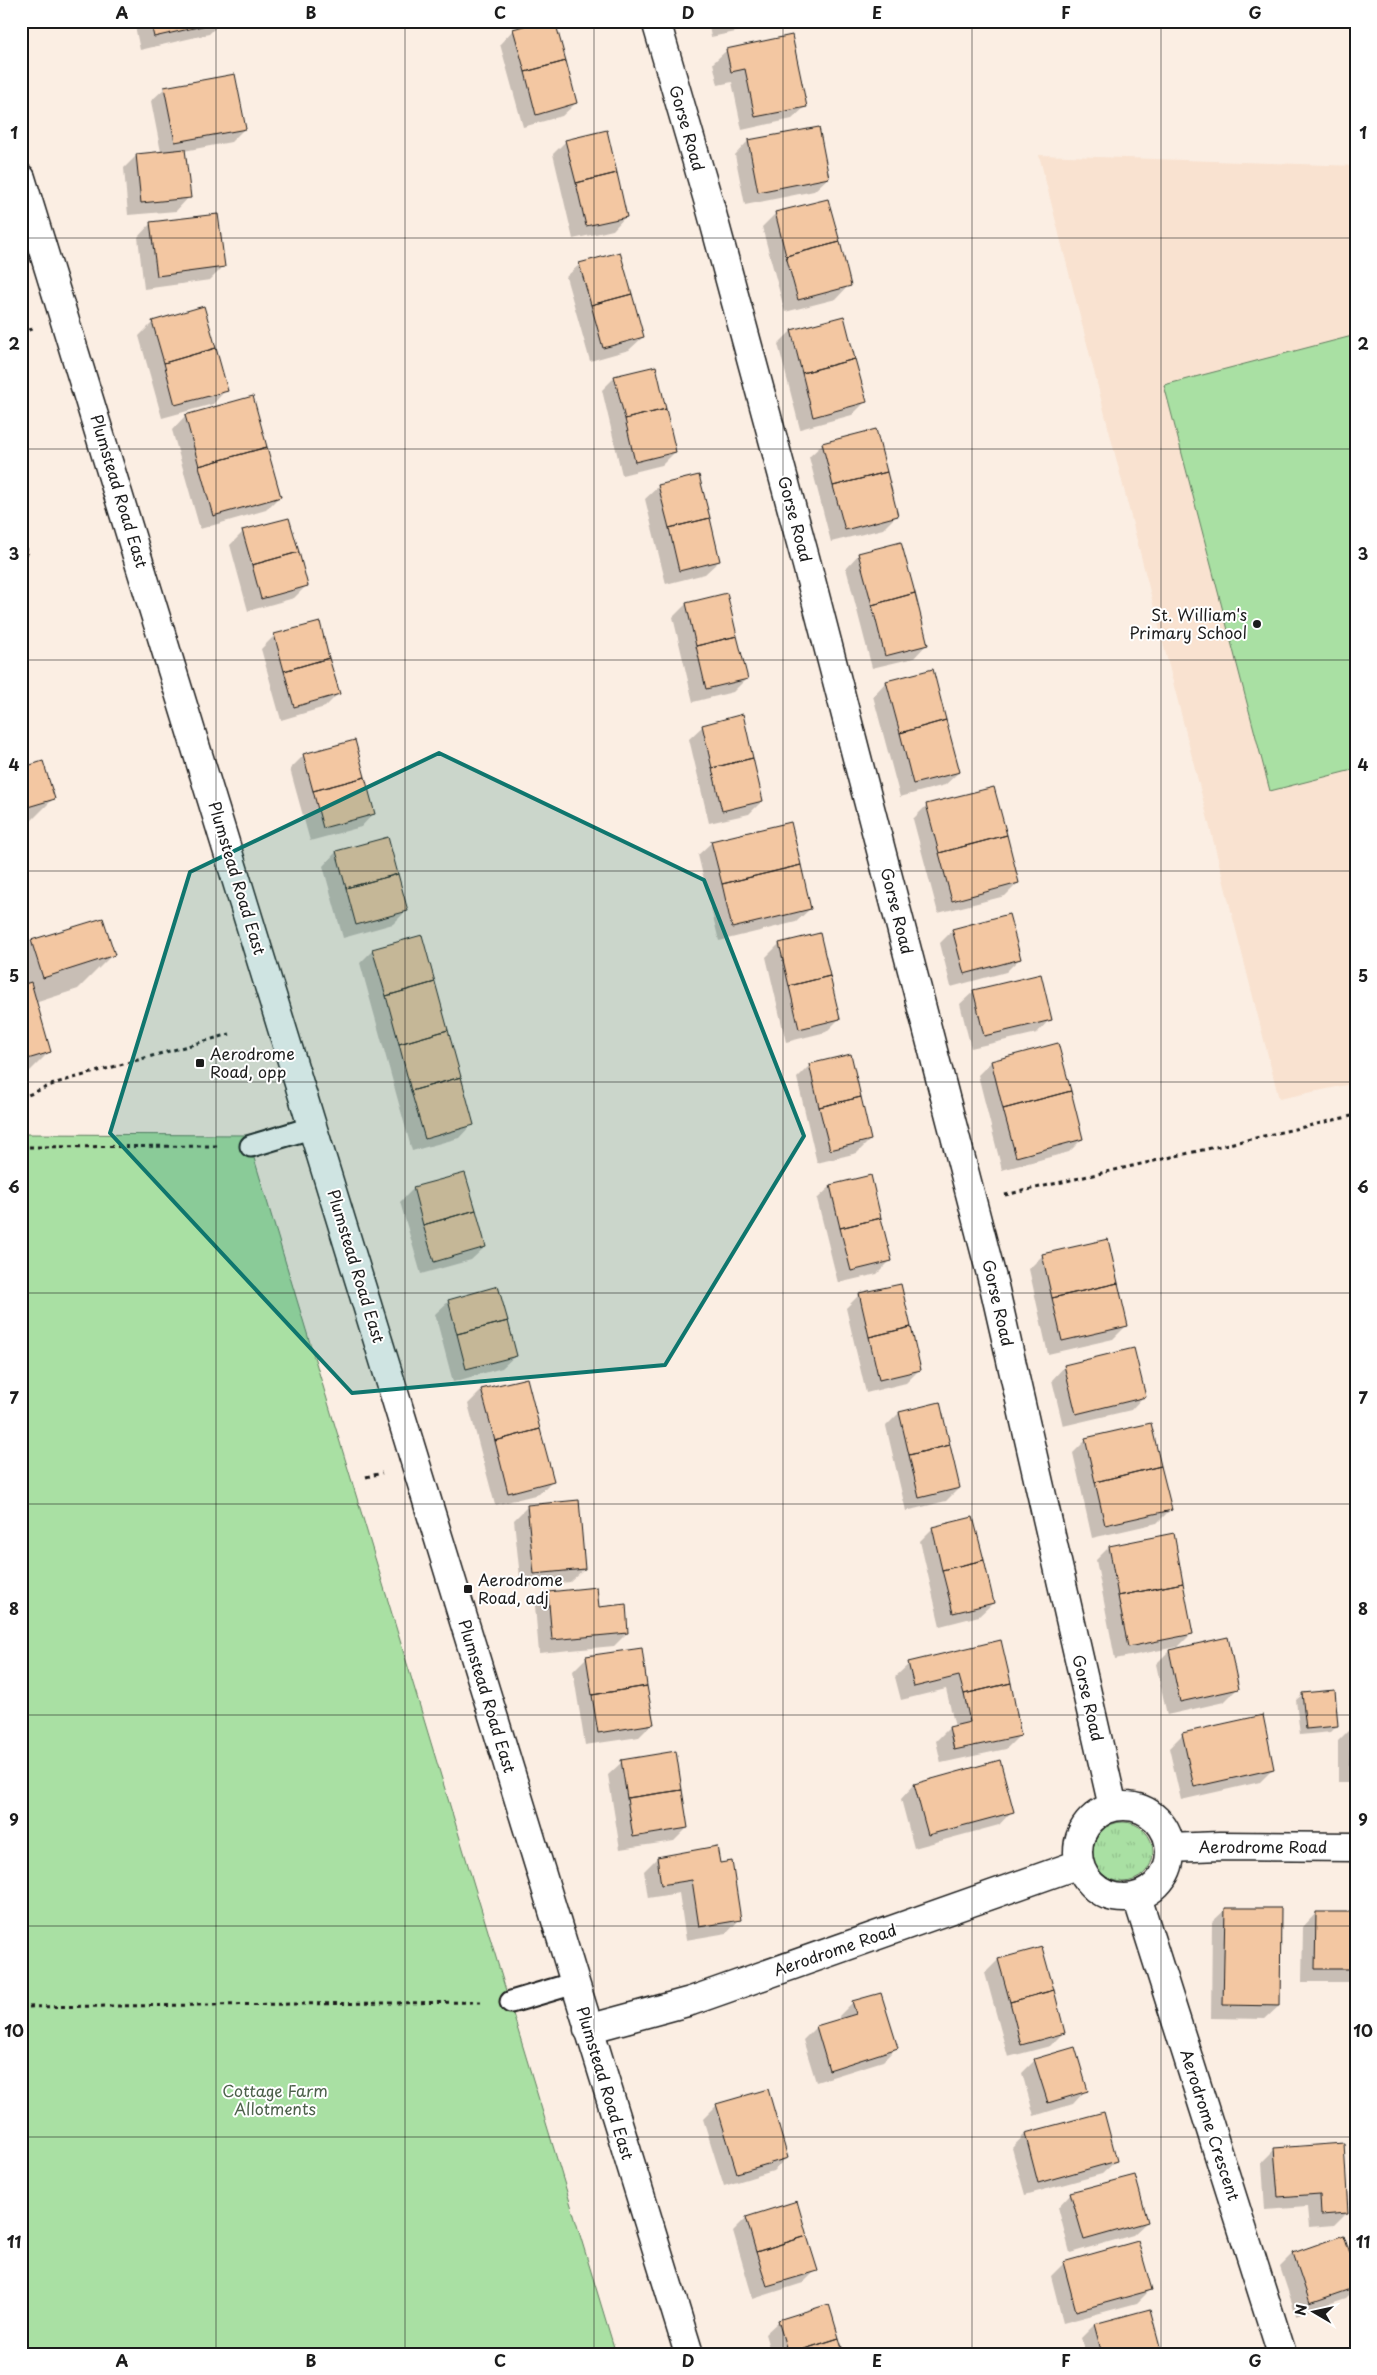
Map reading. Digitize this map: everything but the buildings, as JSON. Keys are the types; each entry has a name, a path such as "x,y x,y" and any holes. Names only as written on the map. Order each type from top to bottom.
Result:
{"street":[{"name":"Gorse Road","path":"656,21 712,210 805,555 973,1202 997,1296 1113,1807"},
{"name":"Plumstead Road East","path":"21,178 314,1127 588,2030 690,2354"},
{"path":"1129,1806 1144,1810 1158,1819 1166,1832 1170,1848 1169,1864 1162,1878 1152,1890 1137,1897 1122,1899 1107,1896 1095,1888 1085,1877 1079,1864 1077,1849 1081,1834 1088,1822 1100,1812 1113,1807 1129,1806"},
{"name":"Aerodrome Road","path":"1170,1848 1356,1846"},
{"name":"Aerodrome Road","path":"588,2030 691,2001 1079,1864"},
{"name":"Aerodrome Crescent","path":"1137,1897 1282,2354"}],"lane":[{"path":"251,1146 314,1127"},
{"path":"512,2002 575,1984"}],"path":[{"path":"21,1098 56,1083 230,1034"},
{"path":"973,1202 1356,1115"},
{"path":"21,1147 251,1146"},
{"path":"21,2007 512,2002"}],"highlighted area":[{"path":"439,753 704,880 804,1136 665,1365 352,1393 110,1133 190,872"}],"shaded area":[{"name":"St. William's Primary School","path":"1039,155 1356,166 1356,1083 1279,1099"}],"green space":[{"path":"1356,335 1356,769 1270,791 1164,385"},
{"name":"Cottage Farm Allotments","path":"21,1134 247,1135 616,2354 21,2354"},
{"path":"1123,1822 1139,1827 1144,1831 1148,1836 1153,1852 1148,1868 1144,1873 1139,1877 1123,1882 1107,1877 1102,1873 1098,1868 1093,1852 1098,1836 1102,1831 1107,1827"}],"place":[{"name":"St. William's Primary School","path":"1257,624"},
{"name":"Aerodrome Road, opp","path":"200,1063"},
{"name":"Aerodrome Road, adj","path":"468,1589"}]}
